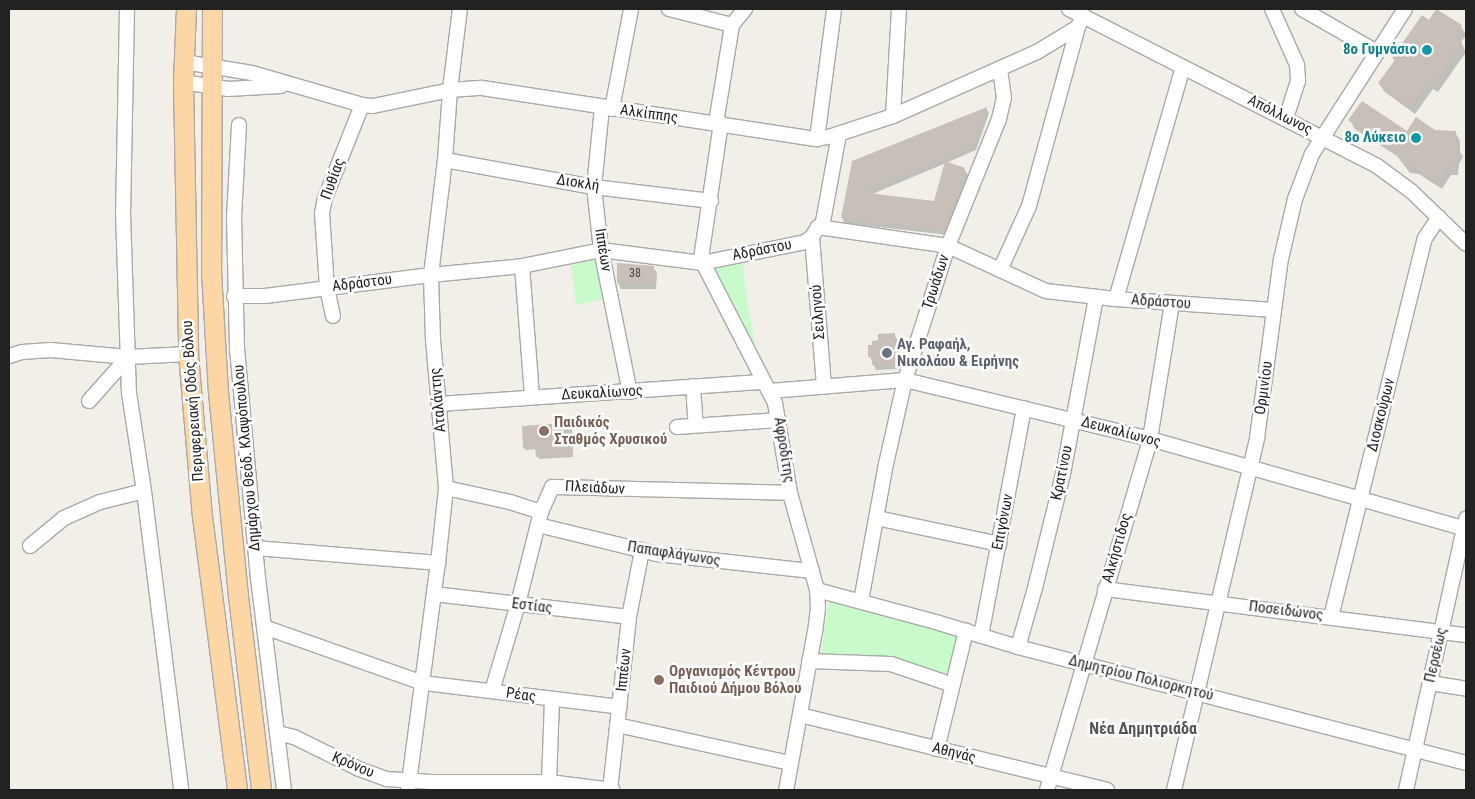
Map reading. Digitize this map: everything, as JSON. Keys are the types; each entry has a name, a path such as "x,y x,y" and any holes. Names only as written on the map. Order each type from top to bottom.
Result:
{"main road":[{"name":"Περιφερειακή Οδός Βόλου","path":"186,9 183,82 188,354 202,516 237,790"},
{"name":"Περιφερειακή Οδός Βόλου","path":"212,9 211,271 218,392 238,596 261,790"}],"street":[{"path":"126,9 122,213 129,393 144,491 181,790"},
{"name":"Αταλάντης","path":"408,786 438,563 446,488 433,340 431,275 460,9"},
{"name":"Ιππέων","path":"630,392 601,250 594,187 607,108 631,9"},
{"path":"669,9 732,25"},
{"path":"702,262 711,201 718,123 732,25 745,9"},
{"path":"816,138 834,9"},
{"path":"893,116 899,9"},
{"path":"1272,9 1297,65 1298,81 1286,118"},
{"path":"1302,9 1377,52"},
{"name":"Ορμινίου","path":"1174,790 1250,468 1260,419 1282,250 1295,199 1306,166 1322,137 1404,9"},
{"path":"1000,69 1037,52 1078,13"},
{"path":"1000,270 1029,206 1078,13"},
{"name":"Απόλλωνος","path":"1078,13 1286,118 1385,172 1439,217 1466,244"},
{"path":"184,62 252,73 290,86"},
{"path":"1116,299 1183,67"},
{"name":"Αλκίππης","path":"290,86 362,105 373,106 450,90 482,88 816,138 839,134 893,116 1000,69"},
{"name":"Τρωάδων","path":"861,601 886,464 905,380 948,246 999,119 1004,98 1000,69"},
{"path":"183,82 228,89 290,86"},
{"name":"Πυθίας","path":"332,316 327,288 322,213 325,198 362,105"},
{"name":"Δημάρχου Θεόδ. Κλαψόπουλου","path":"238,125 234,216 234,296 244,434 264,627 284,790"},
{"name":"Σειληνού","path":"824,387 817,232 839,134"},
{"name":"Διοκλή","path":"445,160 594,187 711,201"},
{"name":"Διοσκούρων","path":"1331,617 1425,238 1439,217"},
{"name":"Αδράστου","path":"234,296 265,296 431,275 522,266 601,250 702,262 805,242 817,232 948,246 1046,291 1116,299 1274,310"},
{"name":"Αφροδίτης","path":"702,262 767,387 780,420 790,493 816,590 817,619 786,790"},
{"path":"522,266 532,397"},
{"name":"Κρατίνου","path":"1018,647 1050,528 1073,420 1096,296"},
{"name":"Αλκήστιδος","path":"1047,790 1150,439 1172,303"},
{"path":"9,356 22,352 51,350 128,357 188,354"},
{"path":"89,401 128,357"},
{"name":"Δευκαλίωνος","path":"439,404 630,392 693,386 824,387 905,380 1150,439 1360,500 1466,526"},
{"path":"693,386 696,425"},
{"name":"Επιγόνων","path":"981,636 1024,408"},
{"path":"677,427 780,420"},
{"name":"Πλειάδων","path":"492,690 518,604 539,519 549,490 556,486 630,490 790,493"},
{"name":"Παπαφλάγωνος","path":"446,488 510,502 539,519 642,551 718,562 812,570"},
{"path":"30,546 64,518 100,502 144,491"},
{"path":"877,518 998,544"},
{"name":"Περσέως","path":"1406,790 1466,526"},
{"path":"256,548 438,563"},
{"name":"Ιππέων","path":"612,790 629,617 642,551"},
{"name":"Ποσειδώνος","path":"1105,589 1466,635"},
{"name":"Δημητρίου Πολιορκητού","path":"816,590 861,601 1018,647 1197,692 1466,764"},
{"name":"Εστίας","path":"434,594 629,617"},
{"name":"Ρέας","path":"264,627 422,683 620,707"},
{"path":"937,748 966,631"},
{"path":"809,661 891,664 953,685"},
{"path":"1430,683 1466,689"},
{"path":"549,782 552,699"},
{"name":"Αθηνάς","path":"800,715 1108,790"},
{"path":"617,725 790,763"},
{"name":"Κρόνου","path":"277,733 294,737 374,775 408,786 512,786 549,782 612,790"}],"green space":[{"path":"598,258 605,299 576,305 571,264"},
{"path":"743,261 746,294 755,343 752,343 713,265"},
{"path":"829,599 959,633 948,676 886,658 821,653"}],"building":[{"name":"8ο Γυμνάσιο","path":"1436,9 1462,25 1454,36 1462,42 1433,84 1427,81 1410,106 1378,83 1395,60 1392,58 1422,15 1429,20"},
{"name":"8ο Λύκειο","path":"1362,101 1407,131 1416,117 1435,130 1456,131 1455,145 1459,147 1454,155 1453,166 1446,166 1436,181 1413,165 1403,164 1403,159 1394,152 1395,150 1348,120"},
{"path":"987,107 974,145 860,192 934,201 945,161 965,168 945,230 841,218 852,161"},
{"path":"617,263 654,266 654,284 617,283"},
{"name":"Αγ. Ραφαήλ, Νικολάου & Ειρήνης","path":"895,333 896,365 872,365 872,357 868,357 868,345 872,345 872,341 878,340 878,334"},
{"path":"564,423 564,428 571,427 573,455 536,457 535,447 523,448 522,426"}],"place":[{"name":"8ο Γυμνάσιο","path":"1427,50"},
{"name":"8ο Λύκειο","path":"1416,138"},
{"name":"Αγ. Ραφαήλ, Νικολάου & Ειρήνης","path":"887,353"},
{"name":"Παιδικός Σταθμός Χρυσικού","path":"544,431"},
{"name":"Οργανισμός Κέντρου Παιδιού Δήμου Βόλου","path":"659,680"}],"district":[{"name":"Νέα Δημητριάδα","path":"1143,729"}]}
